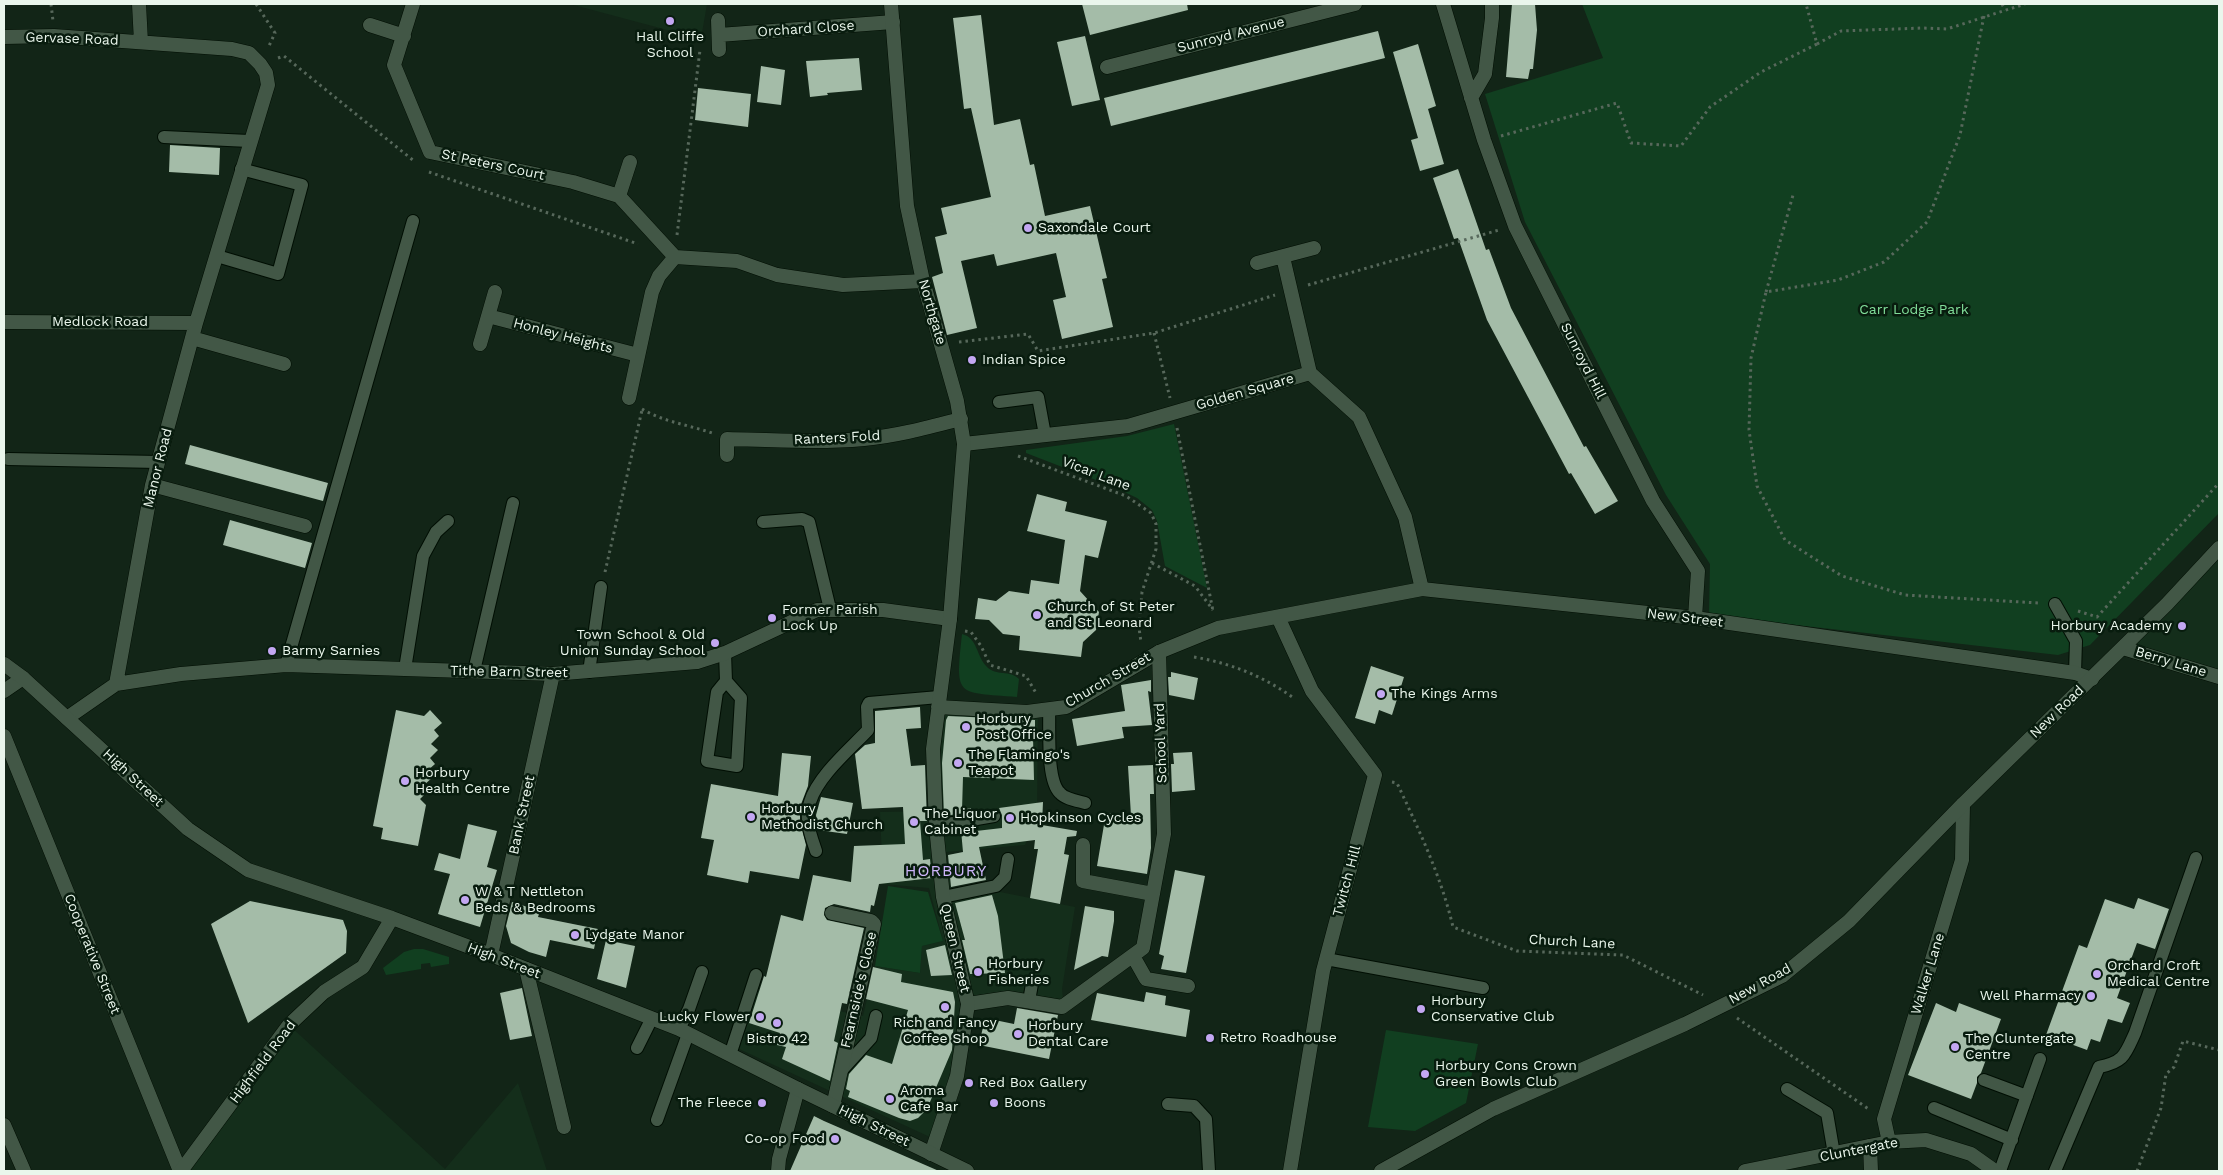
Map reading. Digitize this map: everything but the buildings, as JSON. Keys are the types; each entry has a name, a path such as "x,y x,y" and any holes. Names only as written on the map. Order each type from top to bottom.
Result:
{"street":[{"path":"139,4 141,42"},
{"name":"St Peters Court","path":"413,4 394,65 430,152 573,182 619,196"},
{"name":"Northgate","path":"891,4 907,206 923,281 961,419 964,444 950,624"},
{"name":"Sunroyd Avenue","path":"1107,67 1356,4"},
{"name":"Sunroyd Hill","path":"1443,4 1484,140 1515,226 1652,501 1698,571 1695,618"},
{"path":"1471,98 1485,74 1492,4"},
{"path":"718,20 719,50"},
{"name":"Orchard Close","path":"719,35 893,22"},
{"path":"370,25 404,36"},
{"name":"Gervase Road","path":"4,37 54,36 232,49 249,54 260,64"},
{"name":"Manor Road","path":"116,684 152,485 196,323 249,141 268,85 266,73 260,64"},
{"path":"630,162 619,196 674,257 737,260 784,276 843,285 923,281"},
{"path":"1257,263 1314,248"},
{"path":"629,398 652,292 659,276 674,257"},
{"path":"1283,257 1310,373"},
{"path":"480,344 495,292"},
{"name":"Honley Heights","path":"488,316 638,356"},
{"name":"Medlock Road","path":"4,322 196,323"},
{"path":"192,338 284,364"},
{"name":"Golden Square","path":"964,444 1128,426 1310,373 1358,417 1405,516 1422,589"},
{"name":"Ranters Fold","path":"727,438 808,441 865,439 961,419"},
{"path":"727,438 727,455"},
{"path":"152,485 305,526"},
{"name":"New Road","path":"1381,1171 1493,1109 1685,1024 1782,976 1849,921 1963,804 2123,648 2219,548"},
{"name":"New Street","path":"1278,617 1422,589 1695,618 2074,672 2092,679"},
{"name":"Tithe Barn Street","path":"67,718 116,684 181,674 286,665 553,674 589,672 697,662 725,653 817,610 883,610 950,624"},
{"path":"1278,617 1312,690 1374,775"},
{"name":"Church Street","path":"938,702 1027,712 1066,707 1159,652 1218,628 1278,617"},
{"name":"Queen Street","path":"931,1154 957,1076 968,1004 943,896 936,826 933,749 950,624"},
{"name":"Berry Lane","path":"2123,648 2219,677"},
{"name":"School Yard","path":"1133,956 1144,948 1164,834 1159,652"},
{"name":"High Street","path":"4,664 23,678 188,829 248,870 392,918 652,1018 968,1171"},
{"name":"Bank Street","path":"491,955 553,674"},
{"path":"4,690 23,678"},
{"name":"Cooperative Street","path":"4,736 181,1171"},
{"name":"Twitch Hill","path":"1290,1171 1326,960 1374,775"},
{"name":"Walker Lane","path":"1888,1142 1884,1120 1962,860 1963,804"},
{"path":"1083,846 1083,881 1153,894"},
{"name":"Fearnside's Close","path":"832,913 871,921 874,924 841,1070"},
{"name":"Highfield Road","path":"181,1171 289,1025 324,992 363,967 392,918"},
{"path":"968,1004 1008,998 1062,1007 1133,956 1146,979 1188,986"},
{"path":"526,969 564,1127"},
{"path":"833,1106 841,1070"},
{"path":"778,1171 779,1159 798,1089"},
{"path":"4,1125 24,1171"},
{"name":"Cluntergate","path":"1745,1171 1888,1142 1926,1140 1971,1154 1995,1171"},
{"path":"1870,1146 1871,1171"}],"lane":[{"path":"164,136 249,141"},
{"path":"217,256 278,274 302,185 241,168"},
{"path":"286,665 413,221"},
{"path":"999,402 1038,397 1045,435"},
{"path":"8,459 158,462"},
{"path":"474,672 513,503"},
{"path":"763,522 802,519 809,522 830,609"},
{"path":"405,669 422,556 436,532 448,521"},
{"path":"589,672 601,587"},
{"path":"2055,604 2076,641 2074,672"},
{"path":"725,653 726,681 741,698 737,766 707,761 717,692 726,681"},
{"path":"816,851 808,827 810,802 831,769 868,730 867,707 869,704 938,702"},
{"path":"1049,709 1051,773 1054,786 1061,794 1085,803"},
{"path":"936,826 994,816"},
{"path":"2055,1171 2099,1067 2115,1064 2124,1057 2135,1033 2196,858"},
{"path":"943,896 996,886 1005,877 1008,859"},
{"path":"1326,960 1483,988"},
{"path":"657,1120 684,1032 689,1009 702,972"},
{"path":"730,1055 756,975"},
{"path":"1029,1001 1032,984"},
{"path":"841,1070 871,1038 876,1016"},
{"path":"637,1048 652,1018"},
{"path":"2000,1171 2040,1059"},
{"path":"1984,1080 2027,1096"},
{"path":"1787,1089 1827,1113 1834,1154"},
{"path":"1168,1104 1194,1106 1206,1119 1209,1171"},
{"path":"1934,1108 2012,1140"}],"path":[{"path":"256,4 275,33 260,64"},
{"path":"1806,4 1817,44"},
{"path":"2002,4 2005,10"},
{"path":"1484,140 1617,103 1631,143 1681,146 1710,107 1761,72 1841,31 1947,29 2025,4"},
{"path":"1766,292 1838,280 1884,262 1927,222 1960,135 1984,16"},
{"path":"1794,195 1766,292 1751,358 1749,430 1756,486 1785,540 1842,576 1905,595 2055,604 2097,617 2219,483"},
{"path":"941,344 1028,334 1038,351 1154,333 1290,290 1515,226"},
{"path":"1154,333 1173,412 1218,628"},
{"path":"642,409 658,419 693,426 727,438"},
{"name":"Vicar Lane","path":"1013,438 1018,457 1126,496 1151,513 1156,524 1156,549 1142,592 1139,628 1144,660"},
{"path":"1152,563 1195,586 1213,610"},
{"path":"950,624 971,632 981,646 990,665 1026,676 1032,689 1049,709"},
{"path":"1188,656 1217,661 1272,682 1301,702"},
{"name":"Church Lane","path":"1374,775 1396,783 1425,843 1447,901 1453,927 1516,951 1623,956 1702,994 1884,1120"},
{"path":"2137,1171 2161,1108 2166,1074 2174,1067 2183,1041 2219,1050"}],"shaded area":[{"name":"Hall Cliffe School","path":"570,4 707,4 701,39"},
{"name":"Horbury Academy","path":"2219,548 2219,677 2123,648"},
{"path":"940,712 1038,715 1037,818 1025,845 946,852 952,898 995,891 1075,907 1062,989 1063,999 971,999 962,1062 932,1138 737,1048 755,990 805,1004 863,1016 875,966 920,973 922,946 943,941 929,888 883,884 880,812 939,811"},
{"path":"289,1025 445,1169 518,1083 547,1171 181,1171"}],"green space":[{"name":"Carr Lodge Park","path":"1582,4 2219,4 2219,513 2090,645 2058,655 1709,615 1710,564 1666,495 1525,222 1485,94 1603,58"},
{"path":"1174,424 1207,588 1165,566 1157,521 1152,510 1137,498 1114,487 1026,453 1026,450 1127,436"},
{"path":"962,634 971,639 987,667 1019,679 1017,697 982,694 971,692 964,688 960,681 959,670"},
{"path":"888,886 928,892 943,941 922,946 920,973 875,966"},
{"path":"423,949 449,957 449,964 431,967 430,963 421,964 421,969 386,975 383,968 404,952"},
{"name":"Horbury Cons Crown Green Bowls Club","path":"1386,1030 1478,1044 1466,1103 1415,1131 1368,1127"}],"place":[{"name":"Hall Cliffe School","path":"670,21"},
{"name":"Saxondale Court","path":"1028,228"},
{"name":"Indian Spice","path":"972,360"},
{"name":"Church of St Peter and St Leonard","path":"1037,615"},
{"name":"Former Parish Lock Up","path":"772,618"},
{"name":"Horbury Academy","path":"2182,626"},
{"name":"Town School & Old Union Sunday School","path":"715,643"},
{"name":"Barmy Sarnies","path":"272,651"},
{"name":"The Kings Arms","path":"1381,694"},
{"name":"Horbury Post Office","path":"966,727"},
{"name":"The Flamingo's Teapot","path":"958,763"},
{"name":"Horbury Health Centre","path":"405,781"},
{"name":"Horbury Methodist Church","path":"751,817"},
{"name":"Hopkinson Cycles","path":"1010,818"},
{"name":"The Liquor Cabinet","path":"914,822"},
{"name":"W & T Nettleton Beds & Bedrooms","path":"465,900"},
{"name":"Lydgate Manor","path":"575,935"},
{"name":"Horbury Fisheries","path":"978,972"},
{"name":"Orchard Croft Medical Centre","path":"2097,974"},
{"name":"Well Pharmacy","path":"2091,996"},
{"name":"Rich and Fancy Coffee Shop","path":"945,1007"},
{"name":"Horbury Conservative Club","path":"1421,1009"},
{"name":"Lucky Flower","path":"760,1017"},
{"name":"Bistro 42","path":"777,1023"},
{"name":"Horbury Dental Care","path":"1018,1034"},
{"name":"Retro Roadhouse","path":"1210,1038"},
{"name":"The Cluntergate Centre","path":"1955,1047"},
{"name":"Horbury Cons Crown Green Bowls Club","path":"1425,1074"},
{"name":"Red Box Gallery","path":"969,1083"},
{"name":"Aroma Cafe Bar","path":"890,1099"},
{"name":"The Fleece","path":"762,1103"},
{"name":"Boons","path":"994,1103"},
{"name":"Co-op Food","path":"835,1139"}],"district":[{"name":"HORBURY","path":"946,871"}]}
